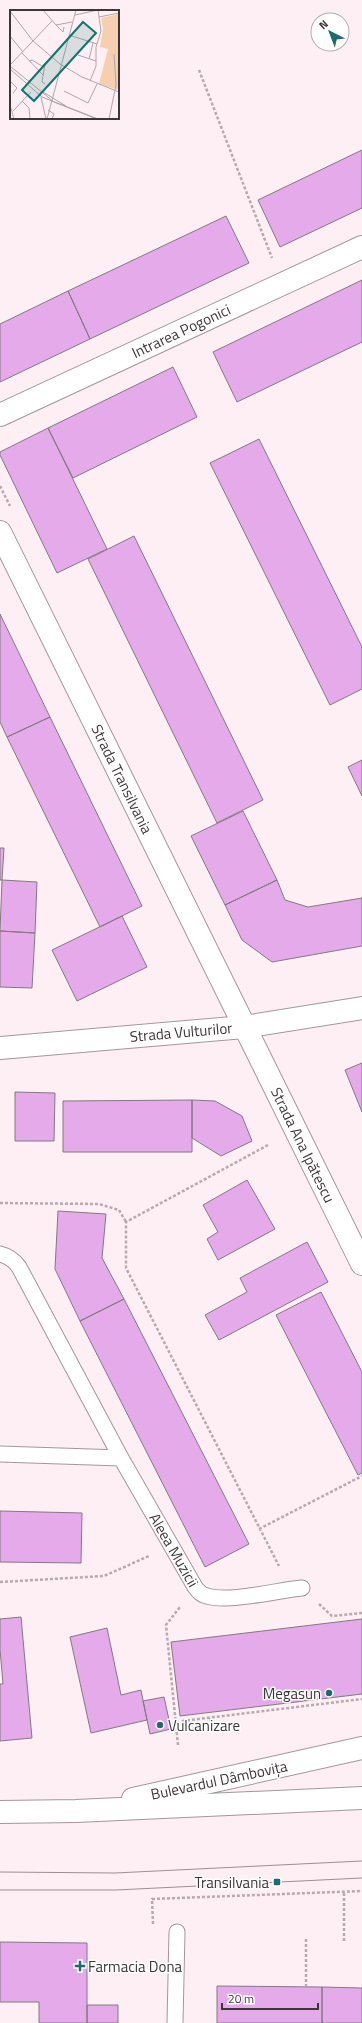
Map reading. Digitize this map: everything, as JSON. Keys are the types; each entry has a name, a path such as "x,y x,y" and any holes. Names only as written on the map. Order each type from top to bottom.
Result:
{"street":[{"name":"Intrarea Pogonici","path":"0,414 362,247"},
{"name":"Strada Transilvania","path":"0,532 244,1027"},
{"name":"Strada Vulturilor","path":"0,1048 244,1027 362,1008"},
{"name":"Strada Ana Ipătescu","path":"244,1027 362,1264"},
{"name":"Bulevardul Dâmbovița","path":"76,1811 362,1748"},
{"name":"Bulevardul Dâmbovița","path":"0,1812 76,1811 362,1798"}],"lane":[{"name":"Aleea Muzicii","path":"0,1254 14,1260 19,1267 121,1458 200,1594 215,1598 296,1588"},
{"path":"0,1454 121,1458"},
{"path":"175,2023 177,1932"}],"path":[{"path":"199,70 282,285"},
{"path":"126,1222 268,1145"},
{"path":"0,1203 99,1204 119,1210 126,1222 126,1268 259,1529 296,1588 332,1616 362,1613"},
{"path":"259,1529 362,1476"},
{"path":"0,1582 104,1576 172,1546"},
{"path":"178,1745 166,1625 195,1587"},
{"path":"182,1721 362,1699"},
{"path":"177,1731 211,1727 210,1718"},
{"path":"153,1926 152,1899 362,1891"},
{"path":"344,1892 344,1940"},
{"path":"306,1939 306,1987"}],"building":[{"path":"362,150 362,208 280,247 258,200"},
{"path":"226,216 249,263 90,339 68,291"},
{"path":"362,280 362,342 237,402 213,352"},
{"path":"68,291 90,339 0,382 0,324"},
{"path":"173,367 197,417 73,478 48,428"},
{"path":"48,428 107,549 57,573 0,455 0,452"},
{"path":"259,439 362,647 362,689 330,705 210,463"},
{"path":"134,536 263,800 217,823 88,559"},
{"path":"0,614 50,717 7,737 0,722"},
{"path":"50,717 142,906 100,927 7,737"},
{"path":"362,760 362,796 348,767"},
{"path":"243,811 277,880 225,905 191,836"},
{"path":"0,848 4,848 2,880 0,880"},
{"path":"2,880 37,882 35,933 0,931"},
{"path":"277,880 285,900 308,907 362,898 362,946 272,962 242,940 225,905"},
{"path":"122,916 147,967 77,1001 52,950"},
{"path":"0,931 35,933 32,988 0,987"},
{"path":"362,1063 362,1112 345,1070"},
{"path":"15,1092 55,1093 54,1141 15,1141"},
{"path":"192,1100 215,1101 242,1116 252,1141 221,1156 192,1138"},
{"path":"192,1100 192,1152 63,1152 63,1101"},
{"path":"247,1180 275,1229 218,1260 207,1239 218,1232 203,1205"},
{"path":"58,1211 106,1214 102,1258 124,1299 80,1321 55,1269"},
{"path":"307,1242 328,1282 219,1340 205,1315 247,1292 240,1278"},
{"path":"321,1292 362,1372 362,1473 358,1475 276,1315"},
{"path":"124,1299 249,1544 205,1567 80,1321"},
{"path":"0,1511 82,1513 81,1563 0,1562"},
{"path":"21,1617 32,1738 0,1741 0,1684 3,1684 0,1649 0,1619"},
{"path":"362,1619 362,1694 180,1716 171,1642"},
{"path":"107,1628 121,1695 141,1690 147,1720 91,1733 70,1637"},
{"path":"164,1697 171,1729 150,1734 143,1701"},
{"path":"0,1942 87,1943 87,2023 39,2023 39,2002 0,2002"},
{"path":"217,1986 322,1987 322,2023 217,2023"},
{"path":"322,1987 362,1988 362,2023 322,2023"},
{"path":"87,2005 118,2005 118,2023 87,2023"}],"tram line":[{"path":"0,1872 115,1873 362,1861"},
{"path":"0,1890 116,1890 362,1878"}],"place":[{"name":"Megasun","path":"329,1693"},
{"name":"Vulcanizare","path":"160,1725"},
{"name":"Transilvania","path":"277,1882"},
{"name":"Farmacia Dona","path":"80,1966"}]}
